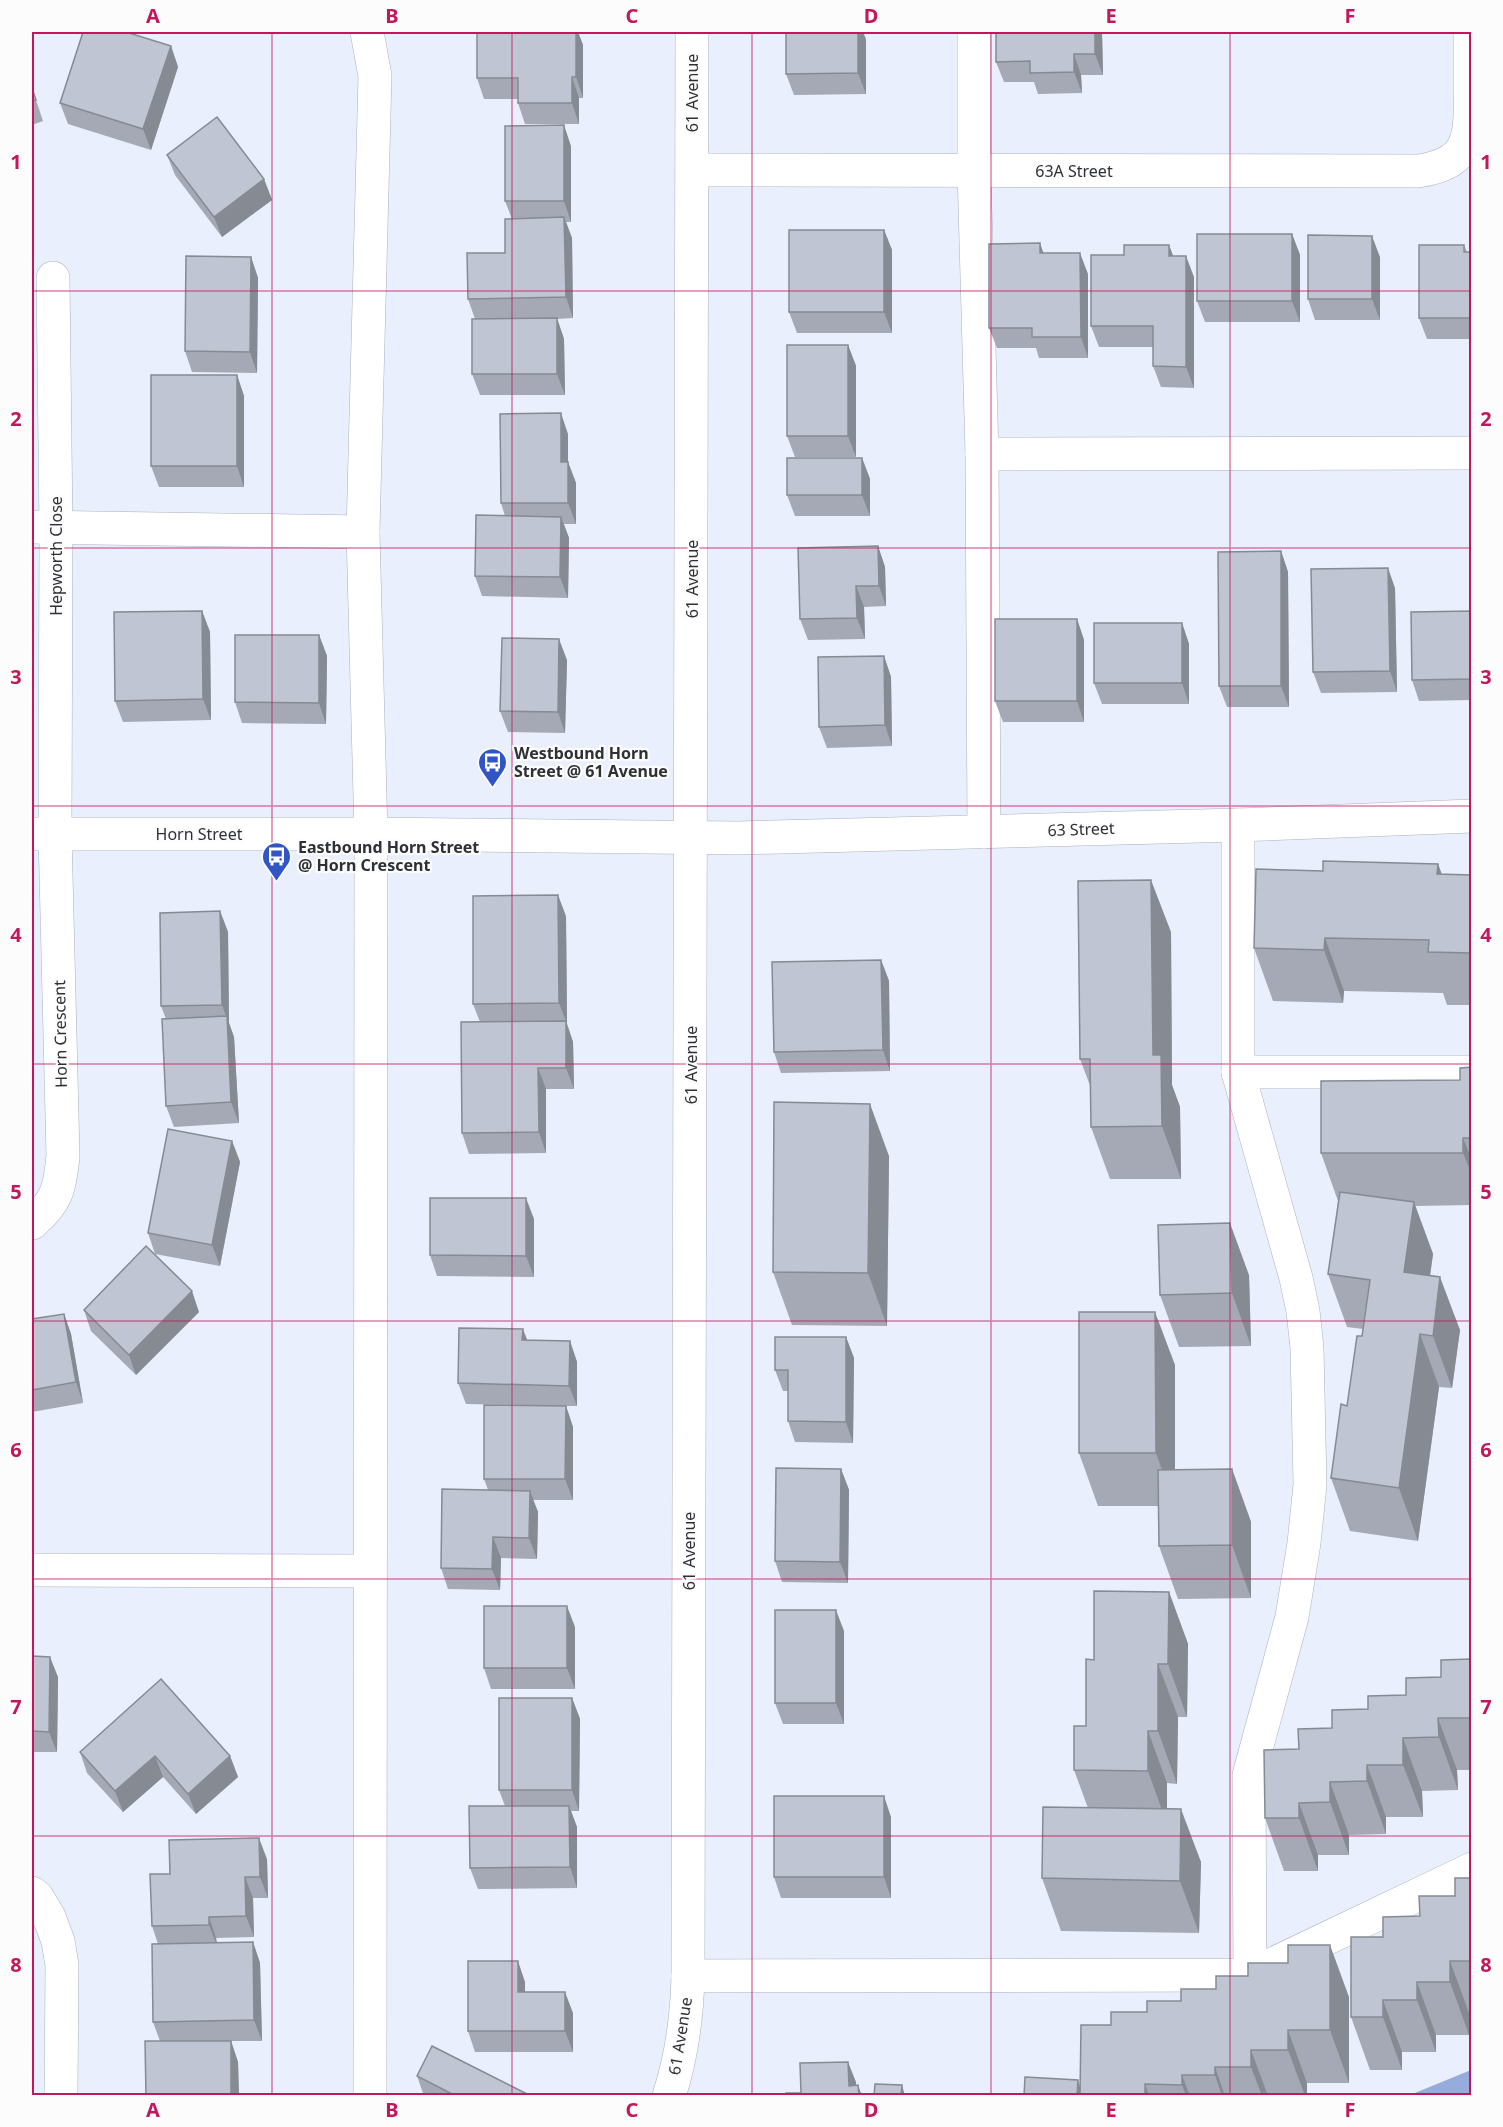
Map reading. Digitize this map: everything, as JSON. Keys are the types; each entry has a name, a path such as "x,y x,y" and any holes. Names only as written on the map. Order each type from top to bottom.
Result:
{"street":[{"path":"367,32 375,76 363,532 371,834 369,2096"},
{"name":"61 Avenue","path":"669,2096 681,2048 687,2009 688,1976 692,32"},
{"path":"974,32 974,170 982,454 984,832"},
{"name":"63A Street","path":"693,170 1418,171 1438,168 1453,159 1461,151 1468,138 1471,121 1470,32"},
{"name":"Hepworth Close","path":"43,834 44,528 53,278"},
{"path":"982,454 1472,453"},
{"path":"44,528 363,532"},
{"name":"63 Street","path":"691,836 750,838 1238,825 1472,816"},
{"path":"1238,825 1238,1072 1296,1278 1303,1311 1307,1348 1310,1465 1304,1543 1292,1617 1249,1775 1250,1975"},
{"name":"Horn Street","path":"43,834 691,836"},
{"name":"Horn Crescent","path":"32,1223 54,1201 61,1180 63,1156 43,834"},
{"path":"1238,1072 1472,1072"},
{"path":"32,1570 370,1571"},
{"path":"688,1976 1250,1975 1472,1869"},
{"path":"32,1893 49,1917 58,1941 62,1965 61,2096"}],"shaded area":[{"path":"1471,2070 1471,2095 1410,2095"}],"building":[{"path":"83,32 126,32 171,46 143,129 60,103"},
{"path":"477,32 576,32 576,77 572,77 572,103 518,103 518,78 477,78"},
{"path":"786,32 858,32 858,73 786,74"},
{"path":"996,32 1095,32 1095,54 1074,54 1074,72 1030,73 1030,61 996,62"},
{"path":"32,88 36,100 32,101"},
{"path":"217,117 264,179 214,217 167,155"},
{"path":"564,125 564,201 505,201 505,126"},
{"path":"564,217 566,297 468,299 467,253 505,253 505,219"},
{"path":"789,230 884,230 884,312 789,312"},
{"path":"1197,234 1292,234 1292,301 1197,301"},
{"path":"1308,235 1372,236 1372,299 1308,299"},
{"path":"1040,243 1040,253 1080,253 1081,337 1032,337 1032,328 989,328 989,244"},
{"path":"1124,245 1169,245 1169,256 1186,256 1186,367 1153,366 1153,326 1091,326 1091,255 1124,255"},
{"path":"1419,245 1464,245 1464,252 1472,252 1472,318 1419,318"},
{"path":"186,256 251,257 250,352 185,351"},
{"path":"557,318 557,374 472,374 472,319"},
{"path":"787,345 848,345 848,436 787,436"},
{"path":"151,375 237,375 237,466 151,466"},
{"path":"561,413 561,462 568,462 568,503 501,503 500,414"},
{"path":"787,458 862,458 862,495 787,495"},
{"path":"476,515 561,517 560,577 475,576"},
{"path":"878,546 879,586 856,586 857,618 800,619 798,548"},
{"path":"1281,551 1281,686 1219,686 1218,552"},
{"path":"1388,568 1390,671 1313,672 1311,569"},
{"path":"202,611 203,699 115,701 114,612"},
{"path":"1472,611 1472,679 1412,680 1411,612"},
{"path":"995,619 1077,619 1077,701 995,701"},
{"path":"1094,623 1182,623 1182,683 1094,683"},
{"path":"235,635 319,635 319,703 235,702"},
{"path":"502,638 559,639 558,712 500,711"},
{"path":"884,656 885,725 819,727 818,657"},
{"path":"1323,861 1438,864 1437,874 1472,875 1472,953 1428,952 1429,940 1325,938 1324,950 1254,948 1256,869 1323,871"},
{"path":"1151,880 1153,1055 1161,1055 1162,1126 1091,1127 1090,1059 1080,1059 1078,881"},
{"path":"558,895 559,1003 473,1004 473,896"},
{"path":"220,911 222,1005 161,1006 160,913"},
{"path":"881,960 883,1050 774,1052 772,962"},
{"path":"227,1016 231,1102 166,1106 162,1019"},
{"path":"566,1021 566,1068 538,1068 539,1132 462,1133 461,1022"},
{"path":"1472,1067 1472,1138 1463,1138 1463,1153 1321,1153 1321,1081 1460,1080 1460,1068"},
{"path":"774,1102 870,1104 868,1273 773,1272"},
{"path":"168,1129 232,1141 212,1245 148,1233"},
{"path":"1340,1192 1414,1202 1404,1272 1440,1277 1433,1336 1420,1334 1399,1488 1331,1478 1341,1404 1347,1406 1357,1336 1362,1336 1370,1280 1328,1274"},
{"path":"430,1198 526,1198 526,1256 430,1255"},
{"path":"1230,1223 1232,1293 1160,1295 1158,1225"},
{"path":"146,1246 192,1291 129,1355 84,1310"},
{"path":"1079,1312 1155,1312 1156,1453 1079,1453"},
{"path":"64,1314 76,1382 32,1390 32,1319"},
{"path":"459,1328 523,1329 522,1340 570,1341 569,1386 458,1383"},
{"path":"775,1337 846,1337 846,1422 788,1421 788,1370 775,1370"},
{"path":"484,1405 566,1406 565,1479 484,1479"},
{"path":"776,1468 841,1469 840,1562 775,1561"},
{"path":"1232,1469 1232,1545 1159,1546 1158,1470"},
{"path":"442,1489 530,1491 529,1538 493,1537 492,1569 441,1568"},
{"path":"1094,1591 1169,1592 1168,1664 1158,1664 1158,1731 1148,1731 1148,1771 1074,1770 1074,1726 1086,1726 1086,1659 1094,1660"},
{"path":"484,1606 567,1606 567,1668 484,1668"},
{"path":"775,1610 836,1610 836,1703 775,1703"},
{"path":"32,1656 50,1657 49,1732 32,1731"},
{"path":"1472,1659 1472,1718 1438,1718 1439,1737 1403,1738 1403,1765 1367,1765 1367,1781 1330,1782 1330,1802 1299,1803 1299,1818 1265,1818 1264,1750 1299,1749 1298,1729 1332,1728 1332,1710 1368,1709 1368,1696 1406,1695 1406,1678 1441,1677 1441,1660"},
{"path":"161,1679 230,1756 188,1794 155,1756 115,1791 80,1752"},
{"path":"499,1698 572,1698 572,1790 499,1790"},
{"path":"774,1796 884,1796 884,1877 774,1877"},
{"path":"469,1806 569,1806 570,1867 470,1868"},
{"path":"1043,1807 1181,1809 1180,1881 1042,1878"},
{"path":"259,1838 260,1877 245,1877 246,1916 209,1917 209,1925 152,1926 150,1874 170,1874 169,1840"},
{"path":"1455,1878 1472,1878 1472,1961 1450,1961 1450,1982 1417,1982 1417,2000 1383,2000 1383,2017 1351,2017 1351,1937 1383,1937 1383,1917 1420,1916 1419,1896 1455,1896"},
{"path":"253,1942 254,2020 153,2022 152,1944"},
{"path":"1288,1945 1330,1945 1330,2030 1288,2030 1288,2050 1251,2050 1251,2067 1215,2067 1215,2075 1182,2075 1182,2085 1145,2084 1145,2095 1080,2096 1081,2025 1111,2025 1111,2012 1147,2012 1147,2001 1181,2001 1181,1989 1216,1989 1216,1976 1248,1976 1248,1963 1288,1963"},
{"path":"468,1961 518,1961 518,1992 565,1992 565,2031 468,2031"},
{"path":"145,2041 231,2041 231,2096 146,2096"},
{"path":"432,2046 531,2096 453,2096 417,2076"},
{"path":"848,2062 849,2086 858,2085 859,2096 786,2096 786,2093 801,2093 800,2063"},
{"path":"1025,2077 1078,2080 1077,2096 1024,2096"},
{"path":"875,2084 902,2085 901,2096 874,2096"}],"place":[{"name":"Westbound Horn Street @ 61 Avenue","path":"493,788"},
{"name":"Eastbound Horn Street @ Horn Crescent","path":"277,882"}]}
